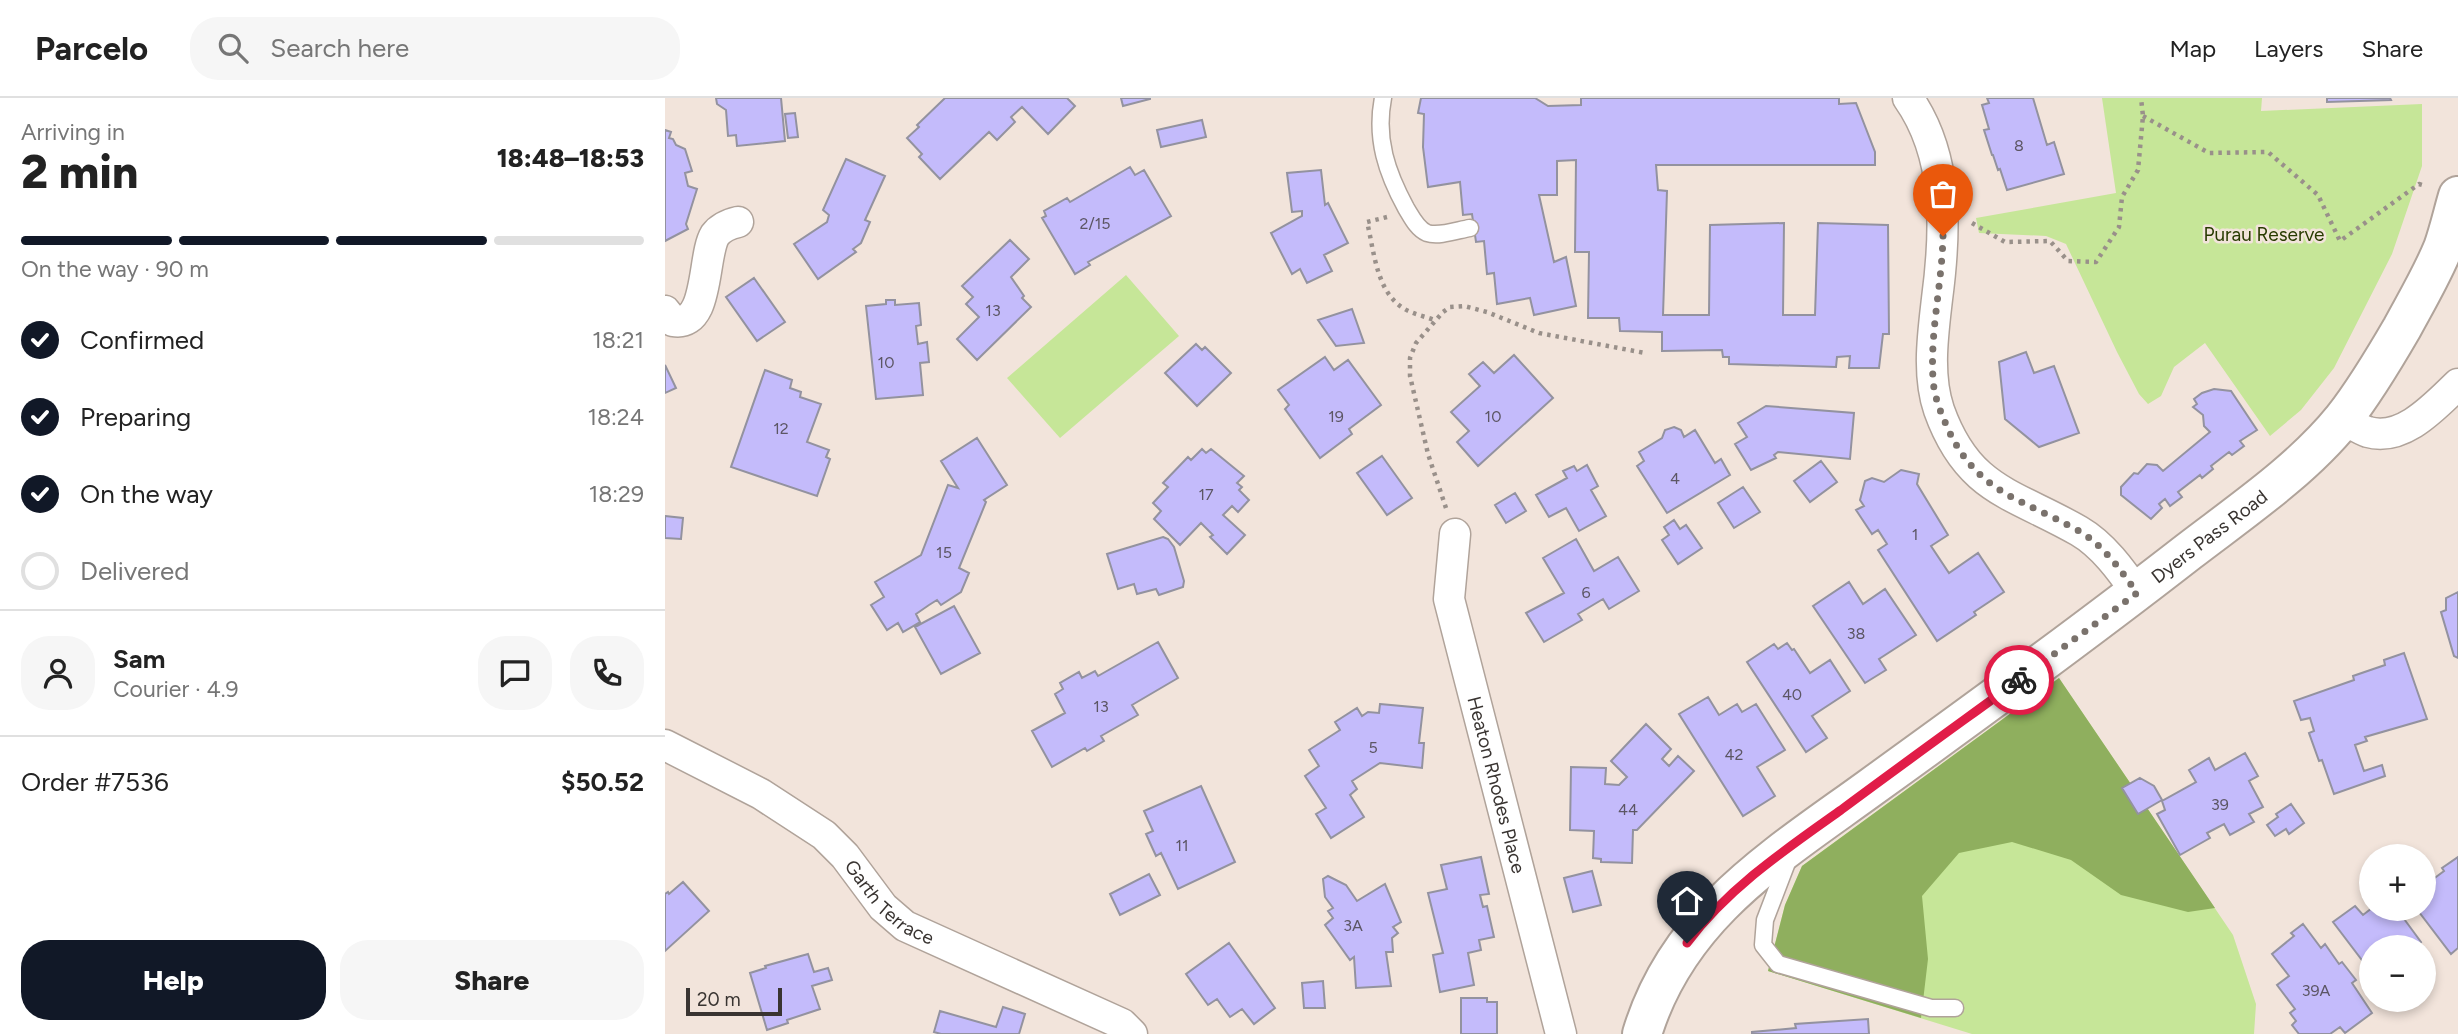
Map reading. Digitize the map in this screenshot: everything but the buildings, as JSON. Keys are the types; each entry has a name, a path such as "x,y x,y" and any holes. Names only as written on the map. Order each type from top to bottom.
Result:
{"main road":[{"name":"Dyers Pass Road","path":"1642,1034 1650,1006 1672,963 1702,923 1738,887 2137,593 2322,443 2343,419 2378,369 2416,303 2442,249 2447,192"}],"street":[{"path":"1907,98 1930,142 1940,183 1944,220 1943,251 1933,335 1933,381 1939,409 1955,445 1987,483 2012,499 2081,532 2105,552 2137,593"},
{"path":"665,311 673,321 679,322 686,321 693,315 699,302 714,236 728,224 739,222"},
{"path":"2343,419 2367,431 2382,434 2397,431 2414,422 2458,384"},
{"name":"Heaton Rhodes Place","path":"1455,534 1449,599 1561,1034"},
{"name":"Garth Terrace","path":"665,745 761,794 824,835 845,856 883,907 905,926 1122,1024 1132,1034"}],"lane":[{"path":"1383,98 1380,128 1385,164 1418,226 1426,233 1435,234 1470,228"},
{"path":"1796,842 1781,874 1765,920 1763,945 1778,964 1931,1008 1955,1008"}],"path":[{"path":"1968,221 2005,242 2050,241 2068,261 2096,262 2119,227 2122,197 2138,170 2143,116 2141,98"},
{"path":"2143,116 2209,153 2269,152 2318,195 2340,241 2419,184 2447,192"},
{"path":"1409,212 1367,222 1387,293 1405,309 1434,320"},
{"path":"1455,534 1428,454 1410,376 1411,353 1434,320 1450,307 1464,306 1487,312 1539,333 1645,353"}],"green space":[{"name":"Purau Reserve","path":"2102,98 2262,98 2261,111 2422,104 2422,166 2392,254 2334,368 2301,410 2270,436 2205,343 2174,367 2161,396 2148,404 2139,394 2117,352 2066,244 2046,236 1979,233 1976,218 2116,193"},
{"path":"1126,275 1179,336 1060,438 1007,378"},
{"path":"2059,678 2233,935 2256,1004 2254,1034 1972,1034 1768,971 1785,905 1802,866"},
{"path":"2059,678 2215,908 2188,912 2121,895 2071,860 2012,842 1959,853 1922,896 1928,959 1921,1018 1768,971 1785,905 1802,866"}],"way so far":[{"path":"1943,236 1933,335 1933,381 1939,409 1955,445 1987,483 2012,499 2081,532 2105,552 2137,593 2019,680"}],"route":[{"path":"1687,943 1702,923 1738,887 2019,680"}]}
